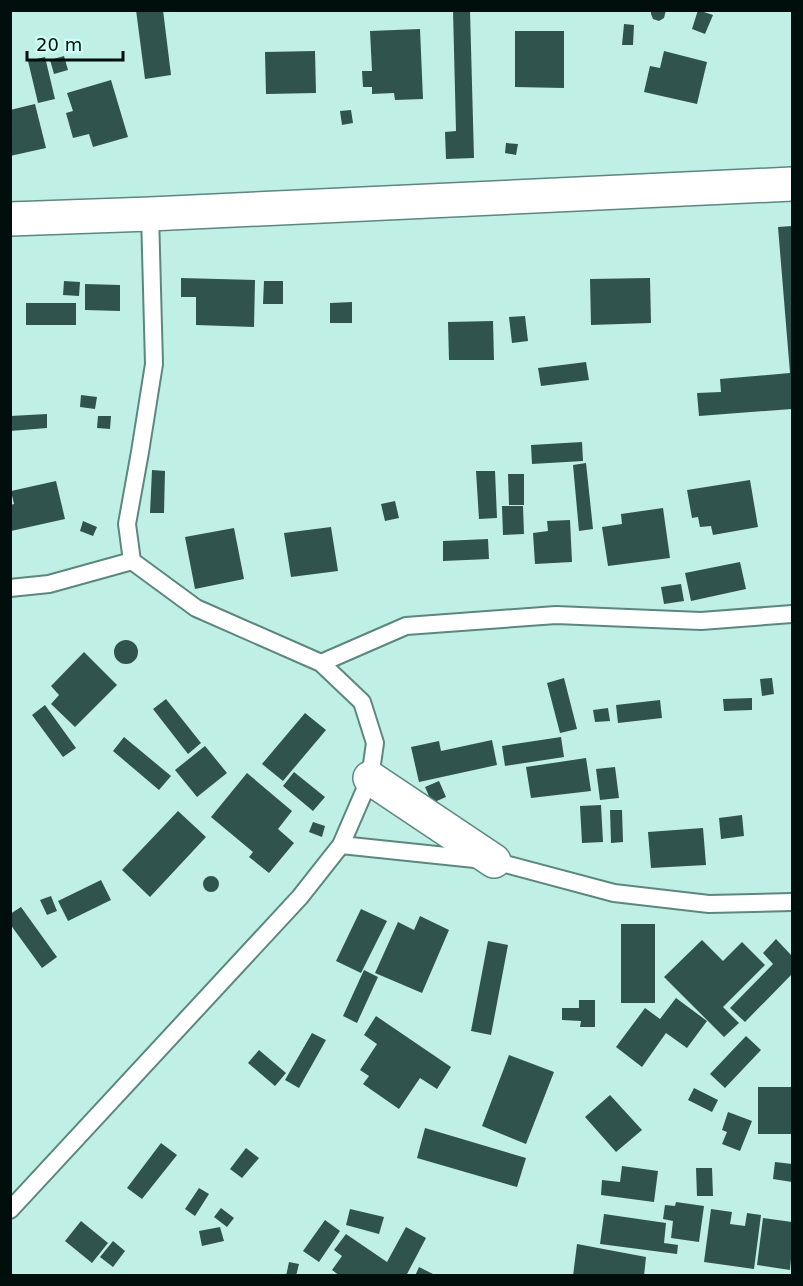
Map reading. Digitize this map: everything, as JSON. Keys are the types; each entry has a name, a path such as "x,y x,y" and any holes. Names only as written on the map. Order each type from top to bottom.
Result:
{"main road":[{"path":"10,219 792,184"},
{"path":"370,778 494,861"}],"lane":[{"path":"10,1210 300,897 341,845 370,778 375,743 362,702 321,663 196,608 132,561 127,524 154,364 150,214"},
{"path":"10,588 49,584 132,561"},
{"path":"321,663 406,626 556,615 701,621 792,614"},
{"path":"341,845 494,861 614,893 709,904 792,902"}],"building":[{"path":"136,10 163,10 171,75 145,79"},
{"path":"453,10 470,10 474,158 446,159 445,132 456,131"},
{"path":"651,10 666,10 664,18 659,21 653,19"},
{"path":"698,10 713,15 705,34 692,29"},
{"path":"624,24 634,25 633,45 622,45"},
{"path":"420,29 423,99 395,100 394,93 372,94 372,87 363,87 362,71 372,71 370,31"},
{"path":"515,31 564,31 564,88 515,87"},
{"path":"315,51 316,93 266,94 265,52"},
{"path":"664,51 707,62 697,104 644,92 650,66 660,68"},
{"path":"64,56 68,70 54,74 50,60"},
{"path":"45,57 55,99 38,103 28,61"},
{"path":"111,80 128,137 93,147 89,134 73,138 66,113 73,111 67,93"},
{"path":"35,104 46,148 10,156 10,110"},
{"path":"351,110 353,123 342,125 340,111"},
{"path":"506,143 518,144 516,155 505,153"},
{"path":"792,226 792,409 699,416 697,393 721,392 720,379 790,373 778,227"},
{"path":"181,278 255,280 254,327 196,325 196,297 181,297"},
{"path":"650,278 651,323 591,325 590,279"},
{"path":"64,281 80,282 79,296 63,295"},
{"path":"264,281 283,281 283,304 263,304"},
{"path":"85,284 120,285 120,311 85,310"},
{"path":"352,302 352,323 330,323 330,303"},
{"path":"26,303 76,303 76,325 26,325"},
{"path":"525,316 528,341 512,343 509,317"},
{"path":"493,321 494,360 449,360 448,322"},
{"path":"586,362 589,380 541,386 538,368"},
{"path":"81,395 97,397 95,409 80,407"},
{"path":"47,414 47,428 10,431 10,416"},
{"path":"98,416 111,416 110,429 97,428"},
{"path":"582,442 583,461 532,464 531,445"},
{"path":"586,463 593,529 579,531 573,465"},
{"path":"152,470 165,471 164,513 150,513"},
{"path":"476,471 495,471 497,518 479,519"},
{"path":"508,474 524,474 524,505 509,505"},
{"path":"750,480 758,527 713,535 711,526 700,527 698,517 692,518 687,490"},
{"path":"56,481 65,519 11,531 10,505 14,504 11,491"},
{"path":"395,501 399,518 385,521 381,504"},
{"path":"502,506 523,506 524,534 503,535"},
{"path":"663,508 670,558 608,566 602,527 622,524 621,514"},
{"path":"570,520 572,562 535,564 533,533 548,531 547,521"},
{"path":"83,521 97,527 93,536 80,531"},
{"path":"331,527 338,571 291,577 284,533"},
{"path":"234,528 244,579 195,589 185,537"},
{"path":"488,539 489,559 443,561 443,541"},
{"path":"740,562 746,589 691,601 685,573"},
{"path":"681,584 684,601 664,604 661,587"},
{"path":"126,640 131,641 137,647 137,657 131,663 126,664 121,663 115,657 114,652 115,647 121,641"},
{"path":"84,652 117,685 75,727 51,704 59,695 51,686"},
{"path":"564,678 577,729 560,733 547,683"},
{"path":"772,678 774,694 762,696 760,679"},
{"path":"752,698 752,710 724,711 723,699"},
{"path":"166,699 201,743 188,754 153,709"},
{"path":"660,700 662,718 618,723 616,705"},
{"path":"45,705 76,748 63,757 32,715"},
{"path":"608,708 610,721 595,722 593,710"},
{"path":"305,713 326,730 283,781 262,764"},
{"path":"124,737 171,776 159,790 113,751"},
{"path":"561,737 564,757 505,766 502,746"},
{"path":"492,740 497,765 419,782 411,747 439,741 441,751"},
{"path":"205,746 227,773 197,797 175,770"},
{"path":"586,758 591,791 531,798 526,767"},
{"path":"615,767 619,798 600,800 596,769"},
{"path":"294,772 325,797 313,811 283,786"},
{"path":"247,773 292,811 278,829 294,843 269,873 249,857 253,852 211,817"},
{"path":"439,781 446,797 432,803 425,787"},
{"path":"601,805 603,842 582,843 580,806"},
{"path":"610,810 622,810 623,842 611,843"},
{"path":"178,811 206,837 150,897 122,870"},
{"path":"742,815 744,836 721,839 719,818"},
{"path":"313,822 325,826 322,837 309,832"},
{"path":"703,828 706,865 651,868 648,832"},
{"path":"211,876 217,878 219,884 217,890 211,892 205,890 203,884 205,878"},
{"path":"101,880 111,900 68,921 58,901"},
{"path":"51,896 57,911 47,915 40,900"},
{"path":"21,907 57,957 42,968 10,924 10,914"},
{"path":"361,909 387,921 361,973 336,961"},
{"path":"420,916 449,930 422,993 375,973 398,922 414,930"},
{"path":"621,924 655,924 655,1003 621,1003"},
{"path":"776,939 792,956 792,974 745,1022 730,1008 773,964 763,953"},
{"path":"702,940 723,961 742,942 765,965 723,1007 739,1023 724,1037 664,977"},
{"path":"488,941 508,945 491,1035 471,1031"},
{"path":"364,970 378,977 357,1023 343,1016"},
{"path":"676,998 707,1021 687,1048 666,1033 642,1067 616,1047 645,1008 660,1019"},
{"path":"579,1000 595,1000 595,1027 580,1027 581,1021 562,1020 562,1008 579,1008"},
{"path":"376,1016 451,1067 437,1089 420,1078 399,1109 363,1084 369,1076 360,1070 377,1044 364,1035"},
{"path":"312,1033 326,1040 299,1088 285,1080"},
{"path":"746,1036 761,1050 725,1088 710,1074"},
{"path":"259,1050 286,1073 275,1086 248,1063"},
{"path":"509,1055 554,1072 526,1144 482,1126"},
{"path":"758,1087 792,1087 792,1134 758,1134"},
{"path":"694,1088 718,1100 712,1112 688,1100"},
{"path":"610,1095 642,1130 616,1152 585,1117"},
{"path":"728,1112 752,1121 740,1151 722,1144 727,1132 722,1130"},
{"path":"425,1128 526,1158 517,1187 417,1158"},
{"path":"161,1143 177,1155 142,1199 127,1188"},
{"path":"246,1148 259,1158 242,1178 230,1169"},
{"path":"775,1162 792,1164 792,1182 773,1179"},
{"path":"622,1166 658,1171 654,1202 601,1195 602,1180 620,1182"},
{"path":"696,1168 712,1168 713,1196 697,1196"},
{"path":"199,1188 209,1194 195,1216 185,1209"},
{"path":"676,1202 704,1206 699,1242 671,1238 673,1221 663,1219 665,1205 675,1206"},
{"path":"221,1208 234,1218 227,1227 214,1217"},
{"path":"350,1209 384,1217 379,1234 346,1225"},
{"path":"711,1209 732,1212 730,1224 745,1226 747,1213 761,1215 754,1269 704,1262"},
{"path":"604,1214 666,1223 664,1243 678,1245 677,1254 600,1244"},
{"path":"763,1218 792,1222 790,1270 757,1265"},
{"path":"325,1220 340,1231 319,1262 303,1251"},
{"path":"81,1221 108,1243 92,1263 65,1241"},
{"path":"220,1227 224,1241 202,1246 199,1231"},
{"path":"406,1227 426,1238 406,1276 340,1276 332,1270 342,1256 334,1250 346,1234 387,1262"},
{"path":"113,1241 125,1251 113,1267 100,1257"},
{"path":"577,1244 646,1257 644,1276 573,1276"},
{"path":"289,1262 299,1264 296,1276 286,1276"},
{"path":"419,1267 437,1276 415,1276"}]}
